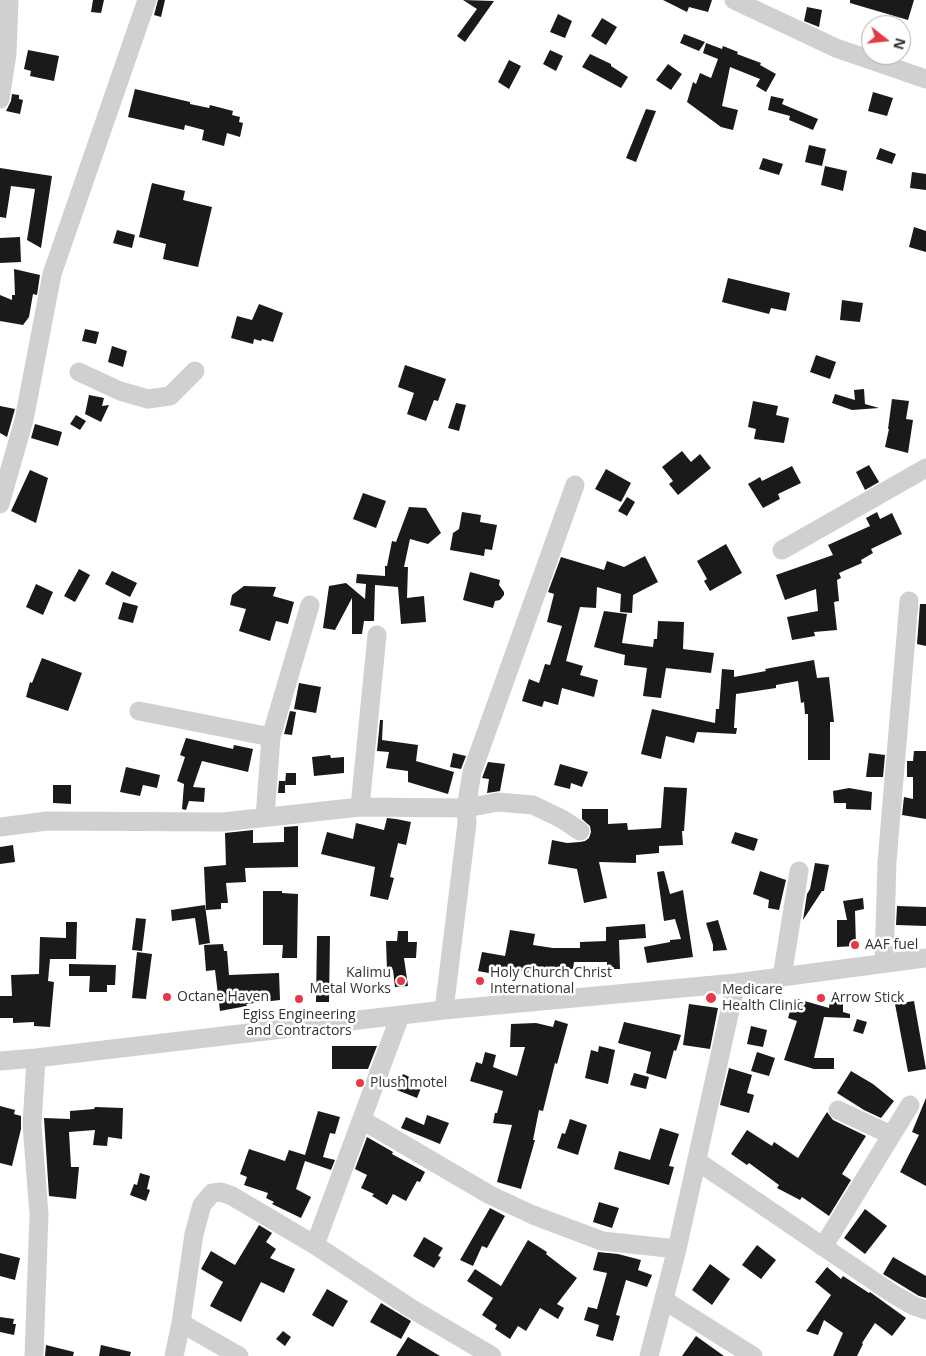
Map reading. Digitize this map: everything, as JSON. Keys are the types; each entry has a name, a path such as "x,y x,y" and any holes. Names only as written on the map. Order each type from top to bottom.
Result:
{"street":[{"path":"0,99 7,54 10,0"},
{"path":"0,504 24,420 52,274 147,0"},
{"path":"734,0 836,48 926,79"},
{"path":"79,372 120,391 148,399 170,396 195,371"},
{"path":"782,550 926,468"},
{"path":"444,1010 467,823 466,808 472,772 575,485"},
{"path":"884,962 887,862 909,601"},
{"path":"265,817 271,738 310,605"},
{"path":"360,807 377,635"},
{"path":"139,711 271,738"},
{"path":"0,827 47,821 223,822 360,807 466,808 498,802 533,805 562,819 580,831"},
{"path":"782,977 799,871"},
{"path":"0,1060 36,1058 444,1010 736,983 884,962 926,958"},
{"path":"649,1356 677,1249 736,983"},
{"path":"315,1245 400,1016"},
{"path":"34,1356 39,1214 32,1125 36,1058"},
{"path":"823,1247 910,1106"},
{"path":"838,1110 891,1135"},
{"path":"362,1120 490,1195 534,1215 602,1241 677,1249"},
{"path":"697,1161 893,1294 914,1306 926,1310"},
{"path":"174,1356 181,1323 194,1234 202,1205 212,1193 222,1192 315,1245 412,1308 492,1356"},
{"path":"664,1300 753,1356"},
{"path":"181,1323 238,1356"}],"building":[{"path":"93,0 104,0 101,13 91,12"},
{"path":"158,0 165,0 161,17 154,15"},
{"path":"463,0 494,1 465,42 457,36 477,9"},
{"path":"663,0 712,0 708,12 689,7 687,12"},
{"path":"850,0 914,0 910,15 891,15 850,3"},
{"path":"807,7 822,10 819,27 804,21"},
{"path":"558,14 572,21 565,38 550,32"},
{"path":"602,18 617,27 606,45 591,36"},
{"path":"684,34 705,42 699,51 680,43"},
{"path":"706,43 722,49 723,46 738,52 737,54 761,63 760,65 776,74 766,92 756,86 760,79 730,67 722,106 738,110 733,130 721,127 687,102 693,82 696,84 700,73 711,78 718,59 703,53"},
{"path":"28,50 59,56 54,81 30,76 31,71 24,69"},
{"path":"550,50 563,56 556,71 543,64"},
{"path":"590,54 611,64 611,66 628,77 621,88 582,67"},
{"path":"509,60 521,66 509,89 498,82"},
{"path":"668,64 682,74 671,90 656,80"},
{"path":"135,89 190,102 190,104 209,108 210,105 233,111 232,115 240,117 239,122 243,123 240,137 227,133 224,146 202,140 204,130 185,125 184,130 128,117"},
{"path":"873,92 893,98 887,116 868,111"},
{"path":"12,94 19,95 19,99 23,100 20,114 6,111"},
{"path":"771,96 784,99 782,104 818,119 813,130 789,120 790,116 768,110"},
{"path":"646,109 656,111 636,162 626,158"},
{"path":"809,145 826,149 822,166 805,162"},
{"path":"880,148 896,154 892,164 876,159"},
{"path":"763,158 783,164 779,175 759,169"},
{"path":"825,166 847,171 843,191 821,185"},
{"path":"0,168 52,176 41,248 27,240 35,189 11,186 6,218 0,217"},
{"path":"912,172 926,174 926,190 910,188"},
{"path":"152,183 185,191 183,200 212,207 198,267 163,259 166,244 139,237"},
{"path":"914,227 926,231 926,252 909,247"},
{"path":"117,230 135,235 132,248 113,243"},
{"path":"20,237 21,262 0,263 0,238"},
{"path":"14,269 40,275 37,295 33,294 29,317 23,325 0,321 0,295 12,300 12,295 15,295"},
{"path":"728,278 790,293 786,311 771,308 769,314 722,302"},
{"path":"842,300 863,303 860,322 840,320"},
{"path":"259,304 283,313 273,342 254,339 253,344 231,338 237,316 252,320"},
{"path":"85,329 99,332 96,344 82,341"},
{"path":"112,346 127,351 123,367 108,362"},
{"path":"816,355 836,362 830,379 810,372"},
{"path":"405,365 446,379 438,401 434,400 426,421 407,414 414,393 398,387"},
{"path":"864,389 865,404 879,408 852,410 832,403 835,394 855,400 854,390"},
{"path":"89,395 104,398 102,406 109,405 101,422 85,414"},
{"path":"892,399 909,401 906,419 913,420 908,453 885,447"},
{"path":"753,401 778,406 776,415 789,418 784,443 754,439 756,429 748,427"},
{"path":"456,403 466,405 459,431 448,428"},
{"path":"0,406 15,409 7,437 0,433"},
{"path":"76,415 86,421 80,430 70,424"},
{"path":"35,424 62,432 58,446 31,438"},
{"path":"682,451 691,462 700,454 711,468 678,495 669,484 673,481 662,467"},
{"path":"869,465 879,482 865,490 856,472"},
{"path":"792,466 801,483 778,494 780,499 763,508 748,484 760,477 762,481"},
{"path":"606,469 631,483 621,502 595,489"},
{"path":"30,470 48,478 36,523 11,511"},
{"path":"363,493 386,501 376,528 353,519"},
{"path":"627,497 635,502 627,516 618,511"},
{"path":"409,507 426,508 441,533 428,544 410,539 404,567 408,567 407,598 424,596 426,622 401,624 398,587 375,585 374,621 364,621 362,634 352,634 352,598 335,630 323,628 329,586 346,583 365,599 366,584 356,583 357,574 385,576 385,566 387,566 392,541 396,542"},
{"path":"462,512 481,515 480,522 497,525 492,550 485,549 484,556 450,550 453,533 459,529"},
{"path":"877,512 880,519 892,513 902,534 871,549 873,553 861,560 862,563 839,573 841,578 837,580 839,601 834,602 837,630 814,632 815,636 792,640 787,617 818,611 816,589 785,600 776,575 833,555 828,545 870,526 866,518"},
{"path":"726,544 742,573 710,591 704,581 707,579 697,561"},
{"path":"645,556 658,582 633,595 632,613 620,612 621,594 597,587 596,608 580,607 566,661 583,666 580,675 598,680 594,697 562,688 558,705 544,701 542,707 522,701 529,679 539,683 545,664 550,665 562,626 547,622 554,594 548,592 561,557 604,570 607,561 624,567"},
{"path":"79,569 90,575 75,602 64,596"},
{"path":"112,571 137,583 130,597 105,584"},
{"path":"470,572 500,580 499,585 504,595 500,600 495,601 493,608 463,600"},
{"path":"36,584 53,592 43,615 26,607"},
{"path":"244,586 276,587 273,596 294,602 288,624 276,621 270,641 239,631 246,609 230,605 232,595"},
{"path":"123,602 138,606 133,623 118,619"},
{"path":"920,604 926,604 926,646 917,644"},
{"path":"604,611 627,614 622,643 653,647 654,639 657,639 658,621 684,622 683,649 714,653 711,673 666,668 661,698 643,696 647,668 624,665 625,655 594,647"},
{"path":"42,658 82,673 68,711 26,697 30,682 32,683"},
{"path":"814,660 817,678 829,677 834,722 830,722 830,760 808,760 808,714 805,714 804,702 801,703 798,681 776,685 776,688 736,694 734,728 737,728 736,734 697,732 694,743 666,736 661,759 641,754 652,709 715,723 716,709 719,709 722,669 734,670 734,677"},
{"path":"299,683 321,687 316,713 294,709"},
{"path":"290,711 296,712 292,735 284,734"},
{"path":"380,720 383,720 382,740 418,745 416,761 454,772 448,794 408,782 408,771 386,768 389,752 377,751"},
{"path":"186,738 233,749 234,745 253,749 248,772 202,761 193,787 205,788 204,802 189,801 186,810 182,809 184,784 177,781 185,757 180,755"},
{"path":"914,751 926,751 926,819 902,815 904,797 913,799 913,777 907,777 907,761 913,761"},
{"path":"453,753 466,756 461,769 450,767"},
{"path":"869,753 885,755 883,777 866,777"},
{"path":"330,755 331,758 344,757 344,773 314,776 312,757"},
{"path":"488,762 505,764 500,791 487,793 489,779 482,778"},
{"path":"560,764 588,772 582,787 571,783 570,789 554,785"},
{"path":"126,767 160,775 157,788 143,785 140,796 120,792"},
{"path":"286,773 296,773 296,785 285,785 285,793 278,793 279,781 285,781 285,784"},
{"path":"53,785 71,785 71,804 53,803"},
{"path":"664,787 687,788 684,831 682,831 683,845 659,846 659,853 636,855 636,863 599,862 607,898 584,903 577,869 548,864 552,840 567,843 585,841 589,838 590,826 582,819 582,809 608,809 608,824 627,823 628,830 661,828"},
{"path":"849,788 872,792 871,810 846,809 846,803 834,803 833,791"},
{"path":"387,818 411,822 406,845 398,843 390,877 394,878 388,900 370,896 375,867 321,854 327,832 353,839 356,823 384,830"},
{"path":"298,826 298,867 245,868 246,882 226,883 228,903 221,903 221,909 206,910 204,867 226,865 225,833 253,830 253,843 284,842 284,827"},
{"path":"735,832 758,839 754,851 731,843"},
{"path":"13,845 15,862 0,864 0,847"},
{"path":"815,863 829,865 824,891 822,891 803,920 807,894 810,889"},
{"path":"664,871 670,894 683,890 693,957 647,963 644,947 681,939 675,919 664,921 657,872"},
{"path":"760,871 786,880 779,910 768,908 769,900 753,894"},
{"path":"263,891 282,891 282,893 298,894 297,958 282,958 283,945 263,945"},
{"path":"863,898 864,909 855,911 856,946 837,947 837,920 847,920 843,901"},
{"path":"205,905 210,943 199,945 195,918 172,921 171,910"},
{"path":"897,906 926,907 926,926 896,925"},
{"path":"136,918 146,919 142,951 132,950"},
{"path":"718,920 727,950 713,951 706,923"},
{"path":"66,922 77,922 76,959 50,959 48,981 54,982 50,1027 34,1026 34,1022 13,1023 13,1018 0,1018 0,996 12,996 11,975 39,974 40,937 66,938"},
{"path":"645,924 646,938 619,940 620,969 607,969 607,962 574,962 573,969 530,965 528,973 495,967 494,974 478,971 482,952 505,956 510,930 535,934 533,945 553,948 580,948 580,942 606,941 606,927"},
{"path":"398,931 408,931 408,942 417,942 416,958 404,958 408,986 395,987 393,970 387,970 386,941 397,941"},
{"path":"317,936 330,936 329,1002 316,1002"},
{"path":"223,944 224,951 227,951 229,975 279,973 280,1000 246,1004 247,1006 220,1011 215,970 206,971 204,945"},
{"path":"137,952 152,954 146,999 132,998"},
{"path":"69,964 116,965 115,985 107,985 107,992 89,992 90,976 69,976"},
{"path":"794,998 829,1008 830,999 843,1000 843,1012 850,1014 850,1018 824,1017 814,1058 834,1058 834,1069 814,1069 784,1060 797,1021 788,1018"},
{"path":"914,1001 926,1069 908,1072 895,1004"},
{"path":"689,1004 718,1008 710,1049 683,1045"},
{"path":"857,1019 867,1022 863,1034 853,1031"},
{"path":"555,1020 568,1024 557,1064 555,1063 543,1111 539,1110 533,1140 535,1140 521,1189 497,1182 512,1125 493,1123 503,1091 470,1081 476,1062 482,1064 485,1052 496,1055 493,1067 517,1076 525,1047 510,1047 511,1024 536,1023 553,1027"},
{"path":"624,1022 681,1035 676,1051 674,1050 666,1079 646,1073 651,1052 618,1043"},
{"path":"751,1026 767,1030 763,1047 747,1044"},
{"path":"332,1046 377,1046 368,1069 332,1069"},
{"path":"599,1046 615,1050 608,1084 585,1078 591,1050 598,1052"},
{"path":"757,1052 775,1058 769,1076 751,1071"},
{"path":"729,1068 752,1075 747,1093 754,1095 749,1113 720,1105"},
{"path":"851,1071 873,1084 894,1101 881,1118 837,1093"},
{"path":"634,1073 649,1077 646,1089 630,1085"},
{"path":"403,1074 423,1083 417,1098 397,1090"},
{"path":"926,1098 926,1186 900,1172 919,1135 912,1132"},
{"path":"0,1106 15,1110 14,1114 21,1116 21,1129 12,1166 0,1163"},
{"path":"95,1107 123,1108 122,1139 108,1137 107,1146 93,1145 95,1130 69,1132 71,1167 79,1167 76,1199 49,1196 44,1118 70,1119 70,1111 94,1109"},
{"path":"318,1111 340,1117 335,1134 330,1133 323,1157 335,1160 331,1170 305,1161 296,1189 311,1197 301,1218 272,1204 274,1202 266,1198 268,1193 244,1185 247,1177 240,1174 249,1149 285,1161 289,1150 305,1155"},
{"path":"827,1112 833,1120 866,1136 842,1174 851,1180 829,1216 802,1197 800,1200 777,1188 779,1185 749,1163 747,1165 731,1154 747,1130 772,1146 774,1142 798,1158"},
{"path":"427,1115 449,1123 440,1144 401,1128 406,1117 424,1125"},
{"path":"570,1119 587,1125 578,1155 557,1148 562,1133 565,1134"},
{"path":"660,1128 679,1134 669,1166 674,1167 669,1185 614,1169 619,1151 650,1160"},
{"path":"367,1137 393,1152 392,1154 425,1172 420,1182 417,1181 406,1201 393,1194 387,1205 372,1196 374,1194 361,1188 367,1175 355,1169"},
{"path":"140,1173 150,1176 147,1189 150,1190 146,1201 130,1195 134,1184 137,1185"},
{"path":"599,1202 619,1208 612,1228 593,1222"},
{"path":"490,1208 505,1216 487,1248 482,1246 473,1266 460,1260"},
{"path":"865,1209 887,1226 865,1254 844,1238"},
{"path":"259,1225 272,1233 266,1242 276,1249 270,1258 295,1269 284,1293 261,1282 241,1322 210,1306 223,1282 201,1269 211,1251 235,1265"},
{"path":"424,1237 443,1248 438,1256 441,1257 434,1268 413,1256"},
{"path":"528,1240 547,1252 546,1254 577,1278 557,1304 564,1308 558,1319 540,1308 526,1331 518,1326 510,1339 495,1329 497,1325 482,1315 493,1298 467,1281 475,1269 501,1286"},
{"path":"757,1245 776,1260 761,1279 742,1265"},
{"path":"598,1252 618,1254 641,1260 638,1270 652,1275 647,1287 626,1280 616,1315 620,1316 613,1341 596,1336 599,1325 584,1320 588,1307 597,1309 607,1273 593,1270"},
{"path":"0,1253 20,1258 15,1280 0,1276"},
{"path":"893,1257 926,1276 926,1298 919,1296 883,1274"},
{"path":"710,1264 730,1279 712,1305 692,1290"},
{"path":"827,1267 841,1279 843,1276 870,1292 906,1318 892,1336 875,1323 862,1343 857,1356 833,1356 843,1333 824,1320 818,1335 806,1331 831,1295 815,1282"},
{"path":"327,1289 348,1301 333,1327 312,1315"},
{"path":"381,1303 411,1321 401,1339 370,1322"},
{"path":"0,1317 14,1319 13,1324 16,1324 14,1335 0,1332"},
{"path":"283,1331 291,1337 285,1346 276,1339"},
{"path":"696,1336 724,1356 682,1356"},
{"path":"408,1337 440,1356 396,1356"},
{"path":"46,1345 74,1352 73,1356 45,1356"},
{"path":"101,1345 131,1352 130,1356 99,1356"}],"place":[{"name":"AAF fuel","path":"855,945"},
{"name":"Kalimu Metal Works","path":"401,981"},
{"name":"Holy Church Christ International","path":"480,981"},
{"name":"Octane Haven","path":"167,997"},
{"name":"Medicare Health Clinic","path":"711,998"},
{"name":"Arrow Stick","path":"821,998"},
{"name":"Egiss Engineering and Contractors","path":"299,999"},
{"name":"Plush motel","path":"360,1083"}]}
